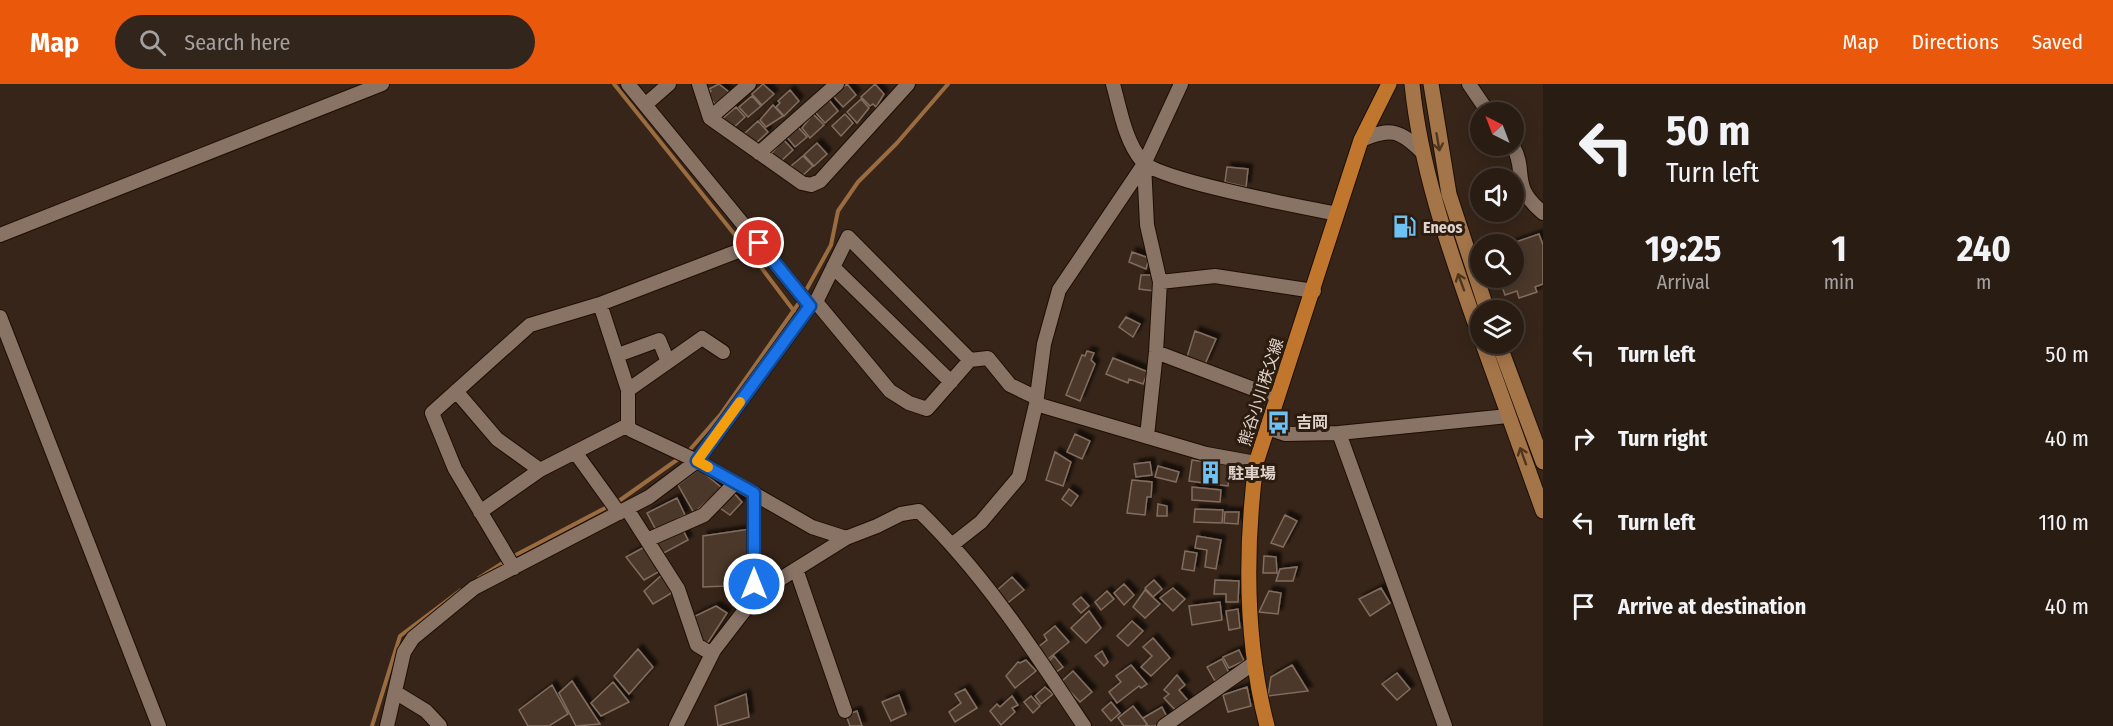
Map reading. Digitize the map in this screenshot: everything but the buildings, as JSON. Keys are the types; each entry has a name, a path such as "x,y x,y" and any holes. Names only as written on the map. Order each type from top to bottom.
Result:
{"main road":[{"name":"熊谷小川秩父線","path":"1267,726 1254,663 1250,586 1252,496 1256,463 1314,291 1361,140 1389,84"},
{"path":"1412,84 1423,153 1445,239 1470,309"},
{"path":"1431,84 1449,195 1484,300"},
{"path":"1486,354 1543,511"},
{"path":"1503,354 1543,462"}],"street":[{"path":"0,236 382,84"},
{"path":"628,84 797,290 880,381 909,403 927,409 970,360 988,358 1011,385 1036,401 1206,454 1256,463"},
{"path":"645,105 669,84"},
{"path":"699,84 710,118 802,183 811,185 820,181 900,87"},
{"path":"710,118 749,84"},
{"path":"759,153 837,84"},
{"path":"1113,84 1130,140 1144,164 1147,225 1160,282 1156,352 1147,436"},
{"path":"953,544 981,522 1019,477 1036,401 1044,344 1059,290 1144,164 1181,84"},
{"path":"1469,84 1481,102"},
{"path":"1361,140 1380,132 1400,133 1423,153"},
{"path":"1515,156 1520,185 1529,201 1543,213"},
{"path":"1144,164 1165,174 1242,194 1337,214"},
{"path":"387,726 404,652 413,638 474,588 649,497 697,461 811,304 848,237 970,360"},
{"path":"514,568 455,469 432,413 530,325 600,303 759,243"},
{"path":"833,267 951,382"},
{"path":"1160,282 1215,276 1314,291"},
{"path":"600,303 628,390 628,425 631,430 697,461 812,527 846,538"},
{"path":"0,317 159,726"},
{"path":"628,390 702,338 723,352"},
{"path":"618,355 659,340 668,362"},
{"path":"1156,352 1277,398"},
{"path":"456,391 497,439 540,470"},
{"path":"1268,428 1285,435 1339,433 1508,416"},
{"path":"480,512 540,470 628,425"},
{"path":"1339,433 1445,726"},
{"path":"575,452 647,540 678,589 697,645 712,654"},
{"path":"647,540 704,515 735,483"},
{"path":"754,493 754,584 758,593"},
{"path":"676,726 712,654 758,593 846,538 901,514 919,511 953,544 1022,633 1084,726"},
{"path":"796,569 845,711"},
{"path":"1164,726 1254,663"},
{"path":"395,692 426,711 440,726"}],"waterway":[{"path":"614,84 743,245"},
{"path":"804,294 831,245 838,211 858,182 897,143 948,84"},
{"path":"748,250 794,311"},
{"path":"687,453 721,414 801,300"},
{"path":"616,503 681,457"},
{"path":"512,557 609,506"},
{"path":"479,578 506,561"},
{"path":"372,726 400,636 461,590"}],"slow traffic":[{"path":"708,467 697,461 740,402"}],"place":[{"name":"Eneos","path":"1405,227"},
{"name":"吉岡","path":"1278,422"},
{"name":"駐車場","path":"1210,473"}],"route":[{"path":"754,584 754,493 697,461 810,306 759,243"}]}
